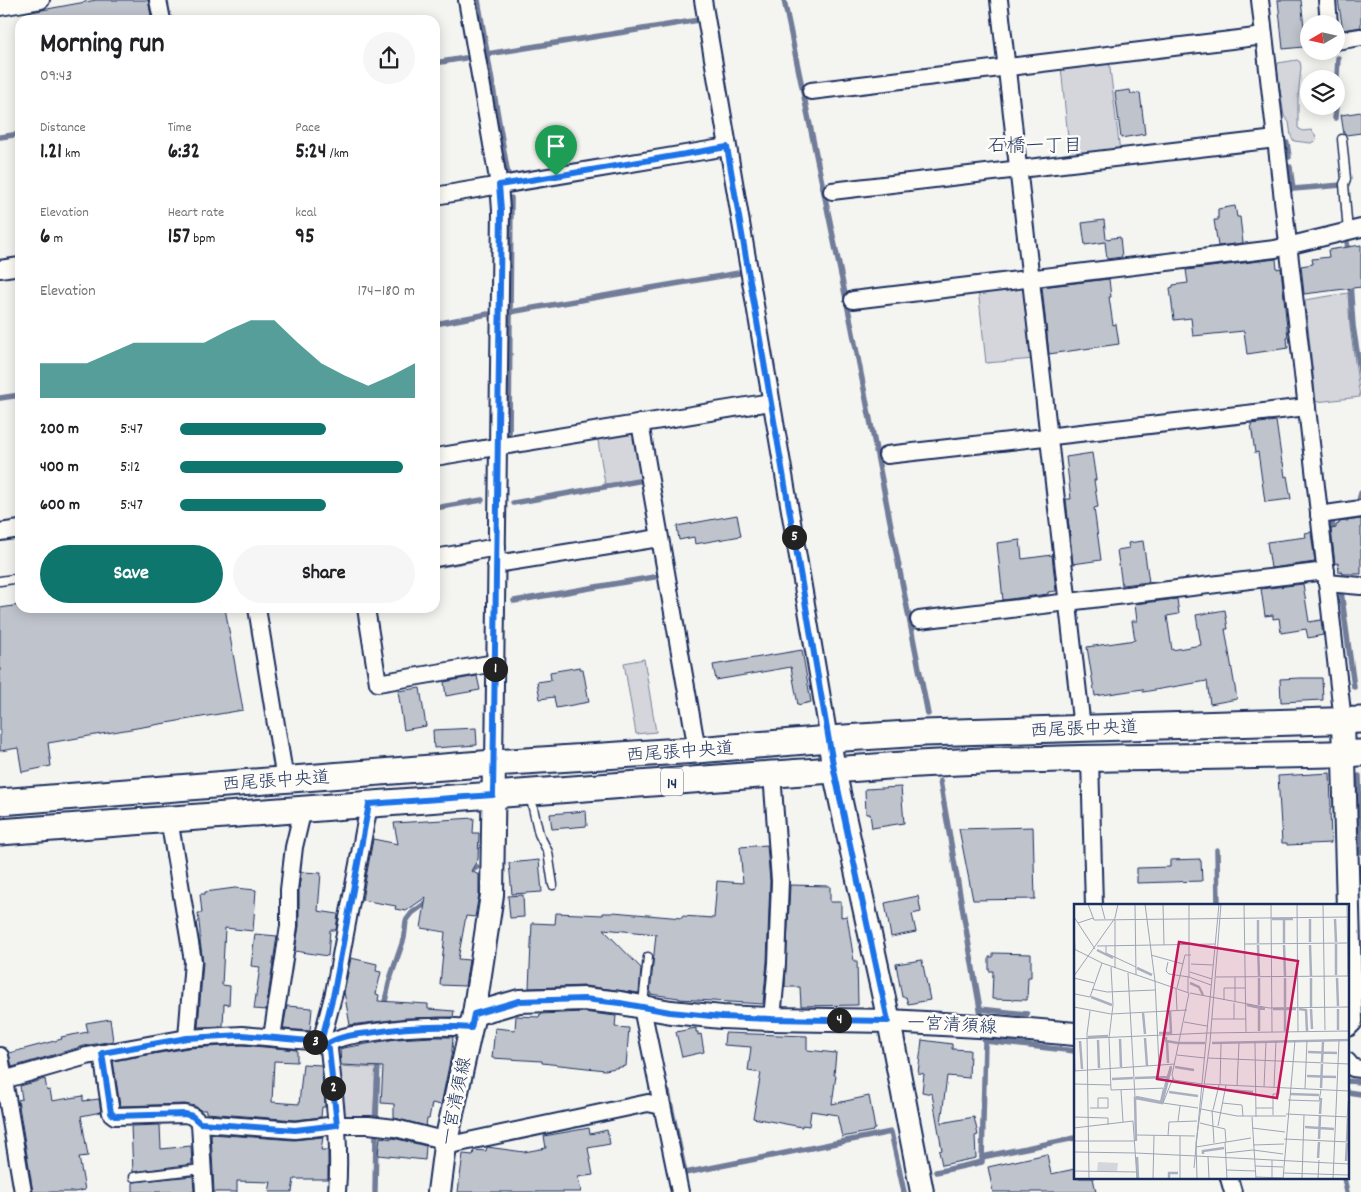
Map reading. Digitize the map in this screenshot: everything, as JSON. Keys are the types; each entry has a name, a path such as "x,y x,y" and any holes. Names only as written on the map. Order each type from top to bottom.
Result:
{"main road":[{"name":"西尾張中央道","path":"0,802 494,763 924,733 1352,721"},
{"path":"1348,1024 1350,1021 1352,721"},
{"path":"829,739 922,1192"},
{"name":"西尾張中央道","path":"0,832 874,766 983,761 1353,753"},
{"path":"472,1021 492,895 494,763"},
{"name":"一宮清須線","path":"439,1192 446,1143 472,1021 519,1001 584,999 670,1012 722,1017 888,1021 985,1026 1074,1034"}],"street":[{"path":"0,7 41,0"},
{"path":"158,0 161,15"},
{"path":"467,0 499,185 501,210 494,763"},
{"path":"703,0 829,739"},
{"path":"999,0 1082,728"},
{"path":"1260,0 1319,515 1327,577 1352,721"},
{"path":"1327,0 1328,15"},
{"path":"811,91 1264,36"},
{"path":"1345,40 1361,37"},
{"path":"832,191 1276,139"},
{"path":"440,195 727,147"},
{"path":"853,300 1266,251 1354,230"},
{"path":"0,269 15,267"},
{"path":"440,456 771,402"},
{"path":"887,455 1307,407"},
{"path":"640,423 697,750"},
{"path":"1319,515 1361,509"},
{"path":"0,532 15,530"},
{"path":"496,564 660,538"},
{"path":"440,557 497,547"},
{"path":"919,620 1067,602 1327,577 1361,586"},
{"path":"258,613 284,780"},
{"path":"367,613 378,683 495,663"},
{"path":"1090,759 1094,904"},
{"path":"772,774 780,881 777,963 772,1019"},
{"path":"323,1044 369,804"},
{"path":"272,1037 289,926 289,890 294,847 303,809"},
{"path":"169,820 193,961 187,1038"},
{"path":"642,1008 680,1192"},
{"path":"2,1080 87,1056 187,1038 242,1035 323,1044 344,1036 396,1028 472,1021"},
{"path":"323,1044 329,1049 337,1125 339,1167 337,1192"},
{"path":"102,1053 111,1113 115,1116 185,1114 192,1116 200,1123 295,1130 337,1125 369,1125 394,1128 446,1143 648,1104 662,1106"},
{"path":"0,1056 2,1080 23,1192"},
{"path":"1348,1062 1353,1068 1361,1069"},
{"path":"200,1123 204,1192"}],"lane":[{"path":"1342,139 1346,179 1344,184 1354,230"},
{"path":"0,581 15,579"},
{"path":"529,792 539,834 548,852 553,885"},
{"path":"642,1008 648,956"},
{"path":"134,1177 202,1169"}],"shaded area":[{"path":"1109,60 1120,152 1070,158 1061,67"},
{"path":"1297,60 1300,62 1298,128 1303,131 1311,130 1315,134 1316,140 1311,143 1294,141 1291,136 1289,122 1284,116 1277,70 1278,63"},
{"path":"1021,284 1026,288 1034,359 986,363 978,289"},
{"path":"1348,293 1350,327 1360,397 1316,402 1305,300"},
{"path":"633,428 641,479 605,484 597,435"},
{"path":"644,659 656,732 636,734 624,663"},
{"path":"337,1066 376,1068 373,1120 344,1116 339,1109"}],"building":[{"path":"96,0 148,0 151,15 26,15 26,13"},
{"path":"1278,0 1301,0 1303,15 1300,15 1300,47 1283,49"},
{"path":"1338,0 1361,0 1361,27 1345,30 1345,15 1340,15"},
{"path":"1130,90 1131,94 1140,93 1145,134 1121,138 1115,92"},
{"path":"1361,112 1361,133 1344,134 1341,115"},
{"path":"1235,206 1237,217 1240,217 1243,243 1218,246 1214,220 1218,220 1218,209"},
{"path":"1104,220 1106,239 1120,237 1122,257 1107,259 1105,242 1085,245 1082,223"},
{"path":"1361,245 1361,287 1304,294 1301,266 1313,264 1312,259 1329,257 1328,250"},
{"path":"1276,259 1277,269 1281,268 1288,348 1247,354 1244,331 1193,336 1191,318 1174,320 1170,288 1173,285 1188,283 1186,270"},
{"path":"1109,279 1111,297 1109,297 1113,325 1116,324 1119,344 1049,354 1042,287"},
{"path":"1276,421 1282,463 1285,477 1287,476 1291,499 1265,502 1258,452 1255,453 1251,424"},
{"path":"1092,453 1098,507 1094,508 1101,560 1073,564 1066,499 1071,499 1066,457"},
{"path":"737,515 741,536 695,544 694,537 679,540 677,526"},
{"path":"1361,519 1361,574 1339,573 1338,563 1335,564 1331,529 1336,528 1339,522"},
{"path":"1311,532 1315,562 1271,568 1267,542 1306,537 1305,533"},
{"path":"1020,540 1022,559 1052,555 1056,591 1048,592 1048,594 1003,600 997,543"},
{"path":"1143,541 1149,582 1122,585 1117,550 1129,548 1128,543"},
{"path":"1303,584 1309,622 1321,620 1323,635 1308,638 1306,629 1281,633 1279,618 1273,619 1273,615 1265,616 1261,589"},
{"path":"1177,599 1179,614 1167,616 1172,650 1201,645 1196,615 1225,610 1228,629 1225,629 1237,699 1210,704 1207,681 1143,692 1143,689 1095,696 1087,647 1135,640 1132,621 1137,621 1135,604"},
{"path":"15,606 15,613 226,613 243,710 48,743 51,766 22,772 18,748 0,751 0,608"},
{"path":"802,650 811,702 798,705 791,667 716,680 713,665"},
{"path":"580,667 580,669 583,669 589,702 556,708 554,697 540,699 537,682 551,680 550,672"},
{"path":"477,676 480,690 446,696 444,682"},
{"path":"1322,678 1323,700 1281,702 1280,679"},
{"path":"420,688 426,726 404,730 398,691"},
{"path":"476,728 477,745 434,748 433,730"},
{"path":"1330,773 1331,843 1287,845 1287,843 1282,843 1278,776"},
{"path":"901,787 904,823 872,828 870,814 866,814 865,789"},
{"path":"586,811 587,826 552,829 550,814"},
{"path":"474,818 473,833 479,833 478,859 471,871 479,875 479,894 475,917 466,916 458,959 469,960 465,986 440,985 445,932 421,928 426,897 406,911 395,909 396,906 362,900 373,839 398,844 394,823"},
{"path":"1033,827 1035,899 973,900 959,829"},
{"path":"767,845 770,881 767,962 763,1004 679,999 650,994 656,934 603,929 641,968 639,993 585,986 529,988 532,923 555,924 556,913 603,915 603,913 613,912 682,918 682,916 714,918 717,881 743,883 740,847"},
{"path":"1200,859 1202,881 1137,883 1137,868 1170,867 1170,860"},
{"path":"539,860 542,892 512,894 509,863"},
{"path":"301,872 321,873 318,911 338,914 336,930 330,930 328,956 295,951 299,926"},
{"path":"790,885 830,886 830,902 841,902 841,917 847,916 854,961 857,961 858,1005 801,1006 800,987 785,987"},
{"path":"235,888 256,890 253,931 225,928 222,985 230,986 229,1005 224,1004 223,1026 198,1027 203,962 198,913 202,913 200,894"},
{"path":"523,895 524,917 510,918 508,896"},
{"path":"918,896 921,912 912,914 916,932 891,937 885,903"},
{"path":"255,934 277,936 266,1010 254,1009 260,967 251,966"},
{"path":"993,953 1031,954 1031,977 1028,977 1027,1000 992,999 993,971 989,971 989,957 993,957"},
{"path":"351,958 377,964 376,971 381,972 376,994 379,995 378,1001 428,1004 428,1009 454,1011 453,1017 407,1018 350,1025 344,992"},
{"path":"922,960 930,1000 908,1004 906,997 902,997 896,964"},
{"path":"287,1006 312,1008 310,1031 283,1029"},
{"path":"583,1012 616,1016 615,1027 629,1028 626,1066 605,1070 542,1063 542,1061 492,1058 495,1028 515,1030 516,1016 539,1017 540,1014"},
{"path":"110,1019 113,1041 84,1046 12,1067 9,1053 62,1039 61,1037 88,1032 86,1023"},
{"path":"696,1028 698,1035 701,1034 704,1052 682,1057 676,1032"},
{"path":"725,1033 807,1036 807,1050 836,1053 834,1075 836,1075 832,1104 869,1096 875,1129 842,1137 837,1115 811,1111 809,1126 802,1125 802,1127 753,1118 761,1073 748,1071 751,1047 724,1045"},
{"path":"453,1037 452,1051 441,1105 432,1103 426,1126 394,1118 394,1104 381,1103 383,1067 341,1065 340,1049 343,1048 396,1039"},
{"path":"922,1040 952,1044 952,1049 970,1050 969,1078 947,1076 941,1123 974,1117 978,1135 975,1136 976,1158 942,1165 939,1151 942,1150 932,1094 922,1092 924,1074 918,1073"},
{"path":"242,1045 297,1050 297,1062 274,1061 272,1102 299,1104 303,1064 321,1065 325,1107 322,1107 321,1117 295,1120 206,1113 206,1110 200,1110 195,1106 185,1104 120,1106 113,1061 188,1048"},
{"path":"45,1079 47,1091 50,1090 52,1101 83,1096 83,1101 99,1099 101,1112 81,1116 88,1156 79,1157 85,1190 74,1192 33,1192 18,1100 22,1099 20,1086"},
{"path":"160,1125 161,1149 191,1146 192,1164 133,1172 131,1126"},
{"path":"589,1128 590,1134 607,1130 610,1144 588,1148 593,1175 578,1177 581,1192 458,1192 463,1154 473,1155 474,1150 486,1151 487,1147 524,1152 546,1148 544,1136"},
{"path":"211,1134 294,1140 323,1137 321,1150 328,1150 328,1179 294,1179 292,1192 269,1192 271,1182 237,1181 237,1192 214,1192"},
{"path":"380,1137 393,1138 426,1146 425,1160 378,1155"},
{"path":"1047,1154 1051,1174 1074,1169 1074,1180 1093,1180 1096,1192 993,1192 988,1167"},
{"path":"193,1176 194,1192 133,1192 133,1182"}],"waterway":[{"path":"478,0 508,175"},
{"path":"784,0 851,323 928,714"},
{"path":"487,54 699,20"},
{"path":"440,62 465,58"},
{"path":"1337,70 1338,60"},
{"path":"0,137 15,135"},
{"path":"1287,143 1289,157"},
{"path":"1290,167 1293,189 1342,185 1342,189"},
{"path":"509,441 511,198"},
{"path":"1347,241 1348,253"},
{"path":"510,312 739,273"},
{"path":"1350,282 1353,326 1361,377"},
{"path":"440,323 488,314"},
{"path":"0,398 15,396"},
{"path":"513,503 644,480"},
{"path":"1358,505 1361,493"},
{"path":"440,507 482,500"},
{"path":"1332,518 1333,535"},
{"path":"440,565 475,559"},
{"path":"514,601 660,576 659,571"},
{"path":"1347,591 1341,591 1354,687"},
{"path":"1359,776 1361,852"},
{"path":"940,781 982,1020"},
{"path":"1217,850 1218,904"},
{"path":"1361,866 1361,881"},
{"path":"467,874 477,867"},
{"path":"380,1024 390,979 404,938 406,921 412,913 430,900"},
{"path":"980,1009 1027,1014"},
{"path":"983,1032 985,1041 1074,1051"},
{"path":"936,1172 982,1162 985,1041"},
{"path":"376,1120 378,1061"},
{"path":"1348,1081 1361,1082"},
{"path":"666,1092 668,1092 685,1173 891,1132 904,1192"},
{"path":"1348,1092 1361,1094"},
{"path":"375,1192 376,1134"},
{"path":"982,1157 1074,1138"},
{"path":"1344,1180 1347,1192"}],"district":[{"name":"石橋一丁目","path":"1035,144"}],"route":[{"path":"556,176 499,185 501,210 493,795 369,804 334,992 321,1042 329,1049 337,1125 295,1130 200,1123 192,1116 185,1114 115,1116 111,1113 102,1053 187,1038 242,1035 321,1042 324,1046 332,1040 344,1036 396,1028 471,1028 474,1014 519,1001 556,999 584,999 670,1012 722,1017 888,1021 834,770 727,147 556,176"}]}
